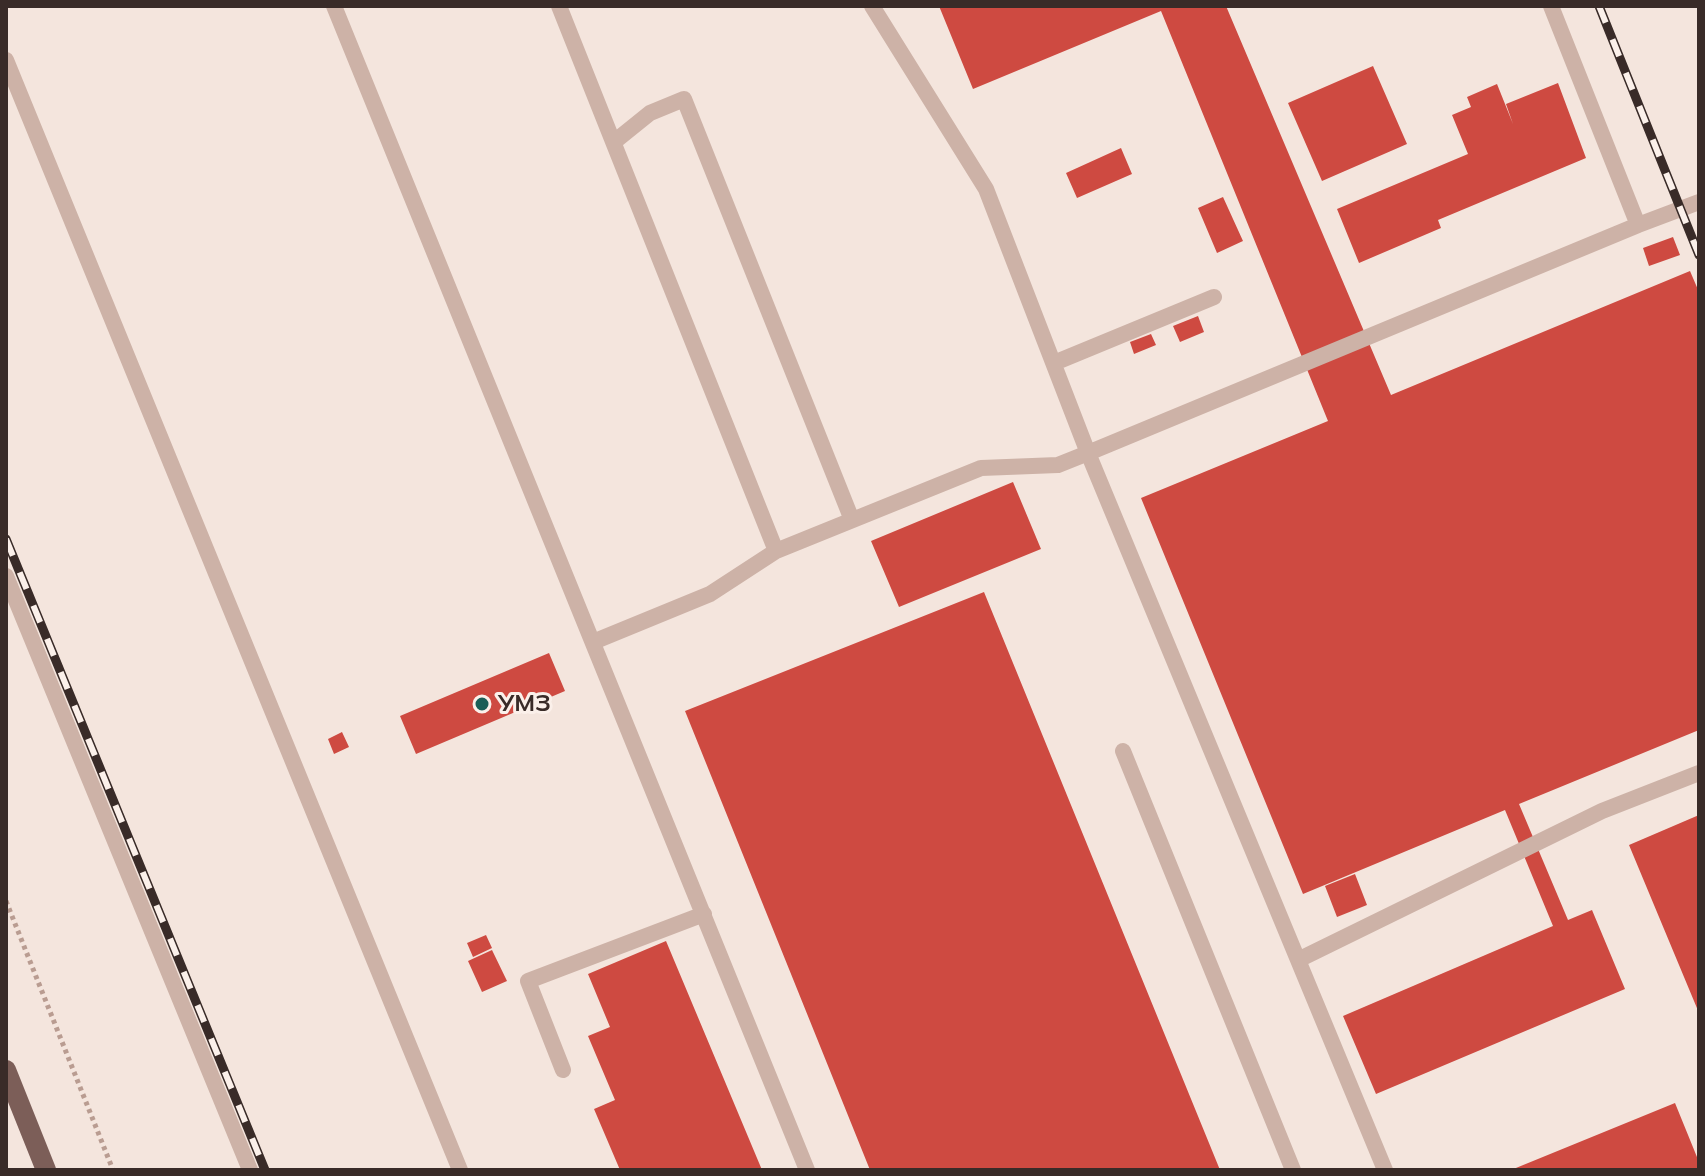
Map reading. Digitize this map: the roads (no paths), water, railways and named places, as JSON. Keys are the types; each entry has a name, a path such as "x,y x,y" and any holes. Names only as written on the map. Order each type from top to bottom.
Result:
{"main road":[{"path":"6,1070 46,1170"}],"lane":[{"path":"334,6 807,1170"},
{"path":"559,6 776,551"},
{"path":"872,6 986,189 1088,453 1385,1170"},
{"path":"1551,6 1638,225"},
{"path":"6,60 460,1170"},
{"path":"614,142 650,113 684,99 852,520"},
{"path":"593,642 710,594 776,551 981,468 1058,465 1699,202"},
{"path":"1054,363 1214,297"},
{"path":"6,576 250,1170"},
{"path":"1123,751 1293,1170"},
{"path":"1298,960 1602,811 1699,773"},
{"path":"563,1070 528,981 704,914"}],"railway":[{"path":"1599,6 1699,255"},
{"path":"6,539 265,1170"}],"place":[{"name":"УМЗ","path":"482,704"}]}
